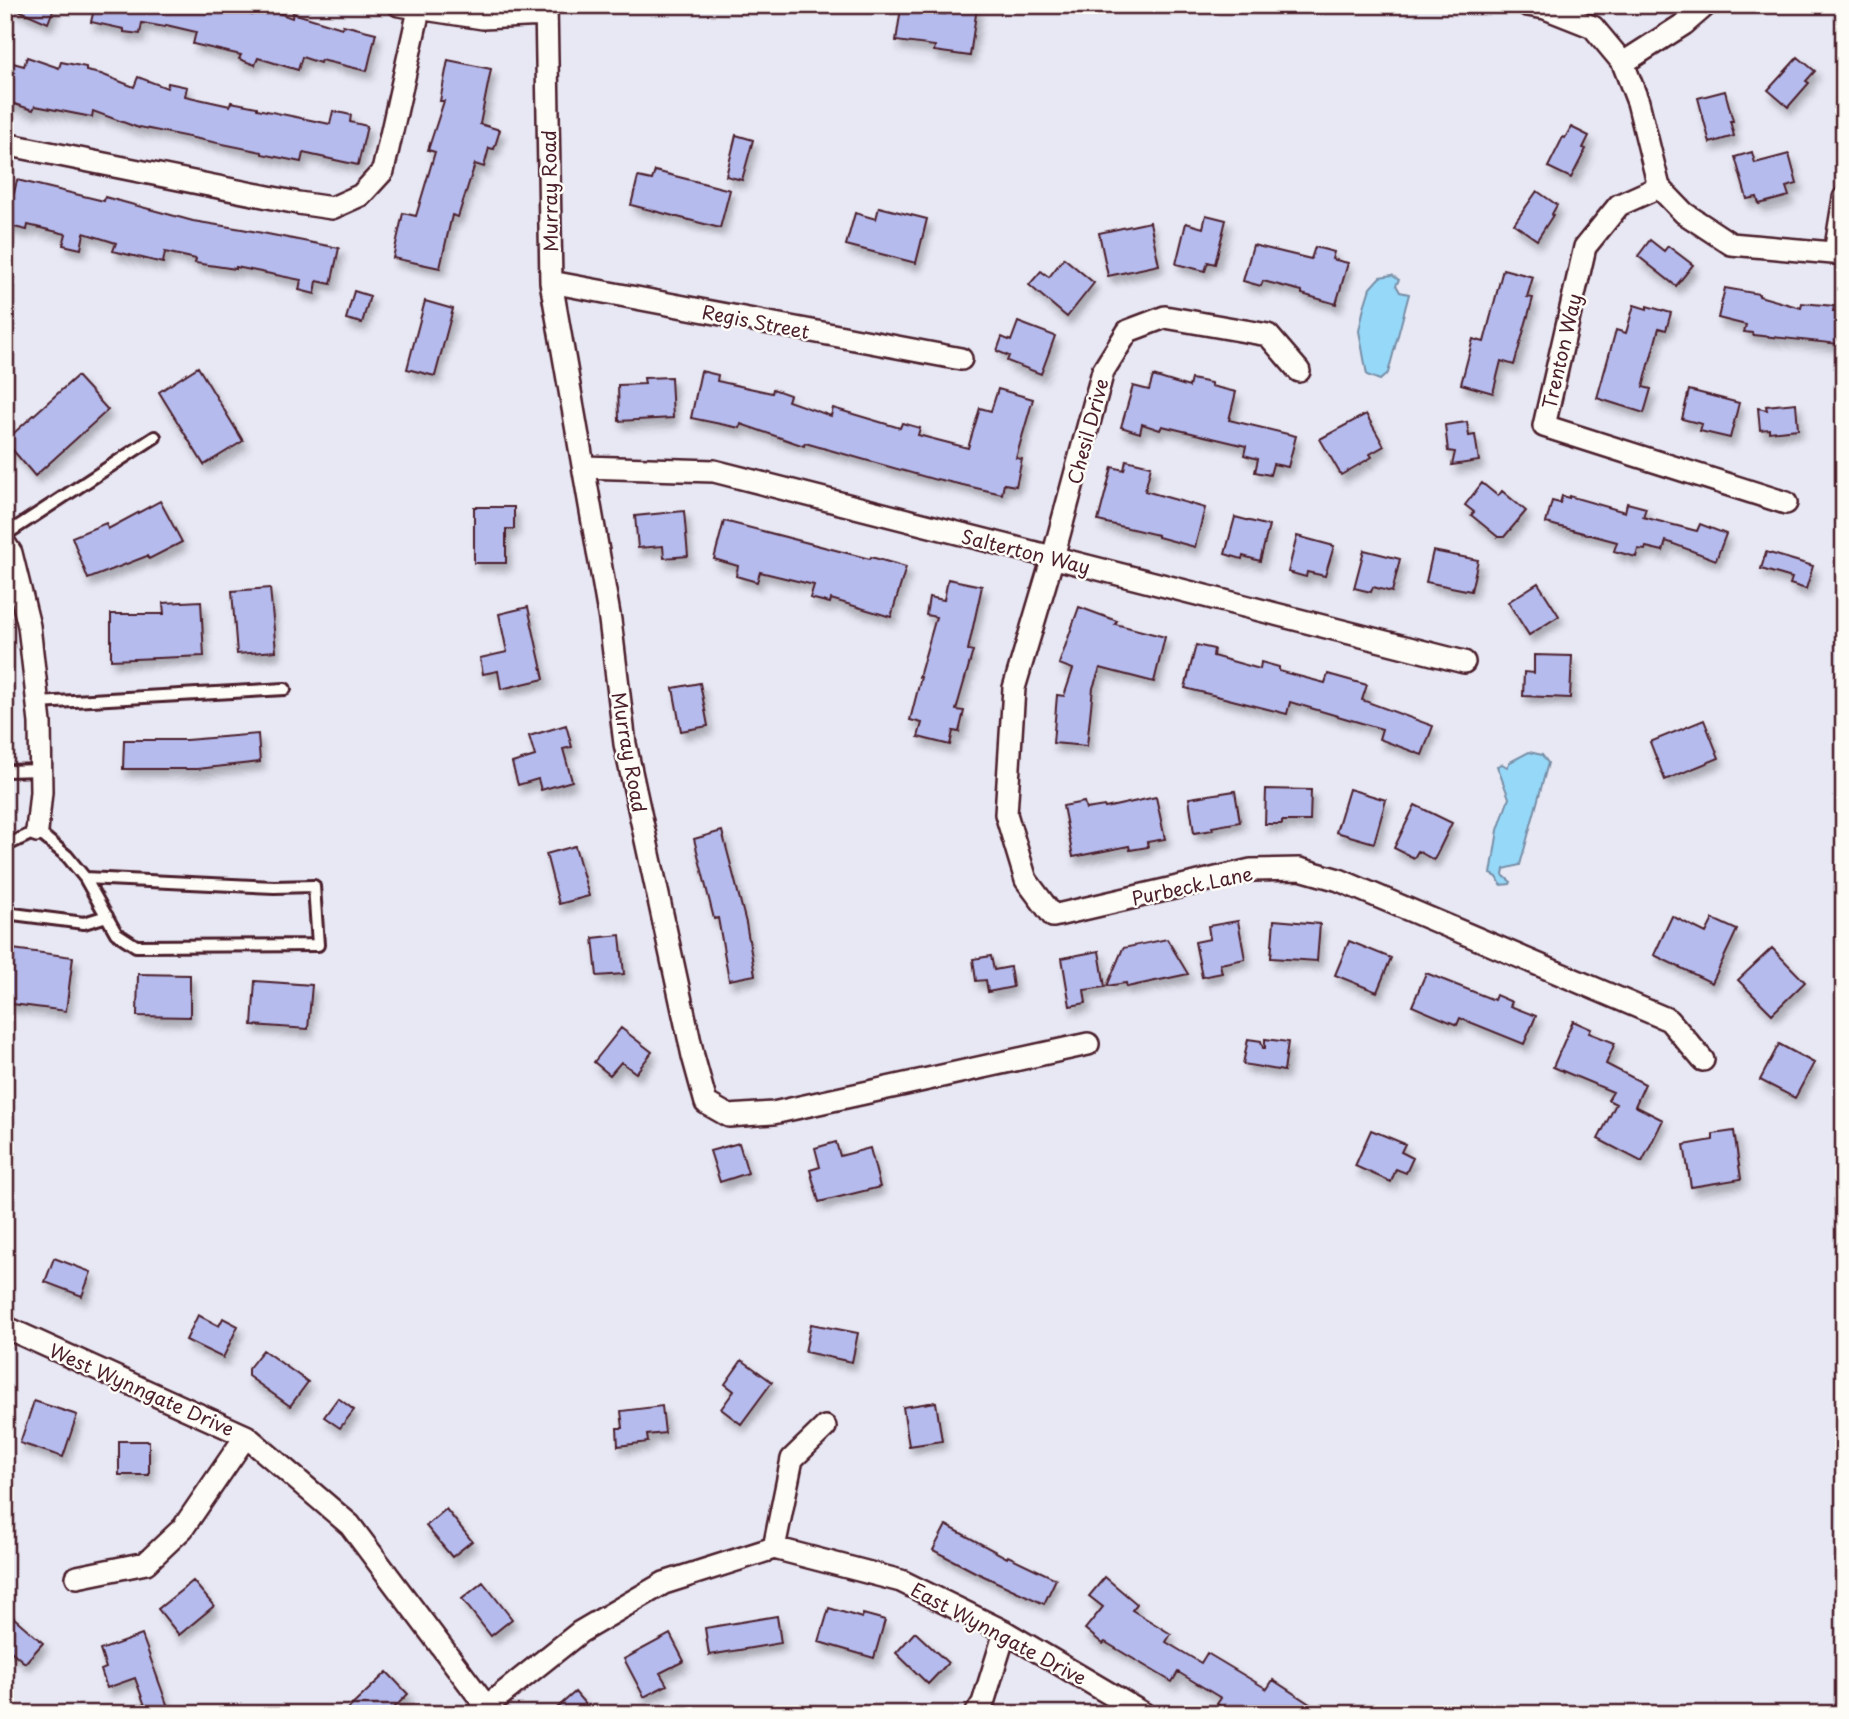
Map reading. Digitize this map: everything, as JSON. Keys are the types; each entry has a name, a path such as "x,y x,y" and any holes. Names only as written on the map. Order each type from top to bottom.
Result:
{"street":[{"path":"1527,5 1545,8 1593,27 1623,63 1637,102 1659,187 1684,213 1731,244 1839,253 1844,198"},
{"path":"1623,63 1684,24 1706,5"},
{"path":"5,144 332,208 361,195 383,171 409,7 482,18 546,10"},
{"name":"Murray Road","path":"546,10 551,282 610,620 625,744 706,1103 729,1116 773,1113 1088,1044"},
{"name":"Trenton Way","path":"1659,187 1619,205 1585,247 1544,426 1786,503"},
{"name":"Regis Street","path":"551,282 961,359"},
{"name":"Chesil Drive","path":"1053,558 1103,371 1128,331 1165,317 1268,335 1299,371"},
{"name":"Salterton Way","path":"584,467 713,471 1464,662"},
{"path":"5,544 11,553 29,626 38,703 41,792 37,831"},
{"name":"Purbeck Lane","path":"1053,558 1014,688 1006,814 1026,880 1053,916 1251,870 1300,869 1339,880 1669,1020 1703,1060"},
{"name":"West Wynngate Drive","path":"5,1327 246,1436 350,1525 485,1711"},
{"path":"485,1711 580,1632 664,1583 774,1548 792,1459 825,1427"},
{"path":"77,1577 146,1563 183,1528 246,1436"},
{"name":"East Wynngate Drive","path":"774,1548 901,1581 1005,1632 1144,1714"},
{"path":"976,1714 983,1703 1005,1632"}],"lane":[{"path":"5,535 155,437"},
{"path":"38,703 285,689"},
{"path":"5,771 41,770"},
{"path":"5,846 37,831 67,856 85,878 116,933 136,946 318,945 314,886 274,887 85,878"},
{"path":"5,913 84,923 107,916"}],"water":[{"path":"1392,275 1399,280 1396,285 1400,292 1409,294 1388,373 1380,380 1367,375 1359,331 1370,288 1380,277"},
{"path":"1529,752 1542,755 1548,763 1520,865 1504,869 1503,875 1511,882 1501,885 1497,877 1491,874 1498,830 1509,798 1497,766 1502,764 1507,767 1510,762"}],"building":[{"path":"7,5 55,5 48,23"},
{"path":"95,5 225,5 252,15 257,5 292,18 293,13 342,28 343,25 376,33 367,71 302,57 298,70 258,58 255,65 239,59 241,55 193,44 196,32 166,25 142,23 140,34 91,22"},
{"path":"946,5 977,7 970,56 934,51 935,46 896,41 901,8 945,14"},
{"path":"27,57 59,68 61,62 86,67 86,71 134,87 138,77 167,88 168,83 187,87 185,96 230,106 231,102 257,107 330,124 333,111 351,115 350,122 367,126 358,165 303,153 301,162 139,128 93,111 92,117 35,106 33,110 5,101 5,86 13,63 24,66"},
{"path":"1798,57 1815,71 1806,81 1809,83 1788,107 1768,90"},
{"path":"448,60 491,69 480,124 500,130 494,149 489,148 484,167 475,164 458,217 452,215 440,268 393,258 403,213 416,216 435,152 428,150 444,101 440,101"},
{"path":"1725,91 1734,136 1710,143 1698,98"},
{"path":"1571,127 1589,136 1583,148 1586,149 1571,178 1548,167"},
{"path":"736,135 753,140 742,180 726,176"},
{"path":"1752,152 1755,163 1789,154 1797,184 1786,187 1789,196 1759,204 1757,197 1747,199 1735,157"},
{"path":"655,171 730,190 720,228 631,205 638,177 652,180"},
{"path":"17,180 104,201 105,197 193,221 339,248 331,284 317,281 315,294 299,290 301,280 236,267 195,263 196,259 165,252 163,263 113,251 116,243 84,233 81,249 63,245 66,234 28,225 27,230 5,225 5,191 14,193"},
{"path":"1537,191 1557,205 1537,240 1514,224"},
{"path":"879,207 927,219 916,263 846,245 855,213 876,219"},
{"path":"1206,215 1226,220 1215,264 1208,262 1205,271 1176,264 1186,223 1203,228"},
{"path":"1150,222 1159,265 1108,276 1099,233"},
{"path":"1650,240 1664,251 1668,246 1693,265 1676,286 1638,256"},
{"path":"1253,245 1311,259 1315,247 1334,252 1332,259 1348,263 1336,304 1302,294 1302,291 1263,281 1261,286 1243,281"},
{"path":"1064,258 1094,283 1067,317 1029,285 1041,271 1049,277"},
{"path":"1503,269 1533,277 1527,297 1533,298 1514,365 1501,361 1493,393 1461,384 1473,339 1484,342"},
{"path":"1725,288 1759,294 1801,308 1802,303 1834,306 1833,311 1843,312 1839,344 1744,332 1746,325 1718,318"},
{"path":"354,291 370,296 362,323 346,319"},
{"path":"425,301 453,309 435,376 407,369"},
{"path":"1634,305 1671,313 1666,330 1659,328 1643,387 1651,389 1644,413 1597,398 1616,330 1626,333"},
{"path":"1018,322 1055,336 1041,374 1007,361 1009,356 997,351 1002,337 1011,341"},
{"path":"198,367 243,441 204,465 159,392"},
{"path":"701,371 718,375 717,381 772,393 773,389 790,395 788,401 831,416 833,408 900,428 902,423 920,428 918,435 968,448 980,408 991,411 998,389 1033,399 1016,458 1022,459 1016,486 1004,484 1002,494 936,480 805,443 804,446 741,424 740,428 691,418"},
{"path":"77,376 108,410 35,476 5,441"},
{"path":"1153,376 1189,387 1191,379 1236,392 1229,420 1296,436 1288,467 1273,464 1270,475 1255,472 1258,459 1244,455 1246,446 1162,426 1160,430 1142,424 1140,433 1121,427 1133,386 1149,390"},
{"path":"671,377 673,418 619,421 618,385 645,384 644,378"},
{"path":"1689,390 1739,403 1730,438 1700,431 1702,424 1682,419"},
{"path":"1796,403 1798,429 1769,432 1769,429 1760,430 1758,408 1767,410 1766,406"},
{"path":"1366,414 1384,446 1370,454 1372,457 1341,475 1320,439"},
{"path":"1467,422 1469,436 1475,435 1479,461 1452,465 1455,452 1448,451 1445,425"},
{"path":"1126,460 1151,466 1145,491 1205,508 1195,547 1098,521 1112,467 1124,470"},
{"path":"1482,483 1498,496 1502,491 1526,511 1504,537 1498,537 1471,515 1474,512 1465,505"},
{"path":"1562,496 1625,512 1627,503 1646,508 1643,517 1697,531 1700,524 1726,534 1716,560 1666,541 1663,551 1646,547 1645,550 1638,549 1636,557 1614,551 1617,542 1546,523 1552,501 1560,503"},
{"path":"160,501 182,542 149,559 147,556 88,579 72,537 106,523 108,529"},
{"path":"474,507 514,507 514,529 506,529 506,563 474,563"},
{"path":"684,511 688,556 664,558 663,546 638,548 635,516"},
{"path":"1235,517 1269,526 1260,561 1225,554"},
{"path":"724,521 906,567 891,617 831,599 830,603 810,598 814,585 760,572 757,582 736,576 738,566 714,559"},
{"path":"1297,536 1334,546 1325,576 1307,572 1306,577 1288,572"},
{"path":"1364,550 1400,559 1392,592 1373,587 1371,592 1354,588"},
{"path":"1433,551 1478,560 1471,591 1426,582"},
{"path":"1766,552 1813,566 1806,589 1790,584 1792,578 1761,569"},
{"path":"948,579 982,586 968,650 973,651 956,710 964,711 959,732 953,731 950,745 918,737 922,723 910,720 936,617 926,615 929,597 944,600"},
{"path":"1538,583 1559,616 1529,635 1508,602"},
{"path":"270,588 276,651 237,654 232,591"},
{"path":"201,601 204,656 111,660 111,614 164,614 163,603"},
{"path":"528,607 544,679 501,689 498,671 483,674 480,658 507,652 499,614"},
{"path":"1079,607 1117,621 1115,624 1165,637 1154,682 1100,668 1093,688 1087,746 1053,743 1057,695 1064,696 1073,669 1059,664"},
{"path":"1196,645 1214,649 1213,656 1260,669 1261,662 1279,667 1279,671 1325,683 1328,674 1367,685 1362,700 1433,726 1422,755 1379,739 1382,729 1290,702 1287,714 1185,688"},
{"path":"1534,655 1572,656 1570,698 1523,696 1524,672 1534,673"},
{"path":"700,683 708,726 681,731 673,688"},
{"path":"1704,720 1719,758 1665,780 1650,742"},
{"path":"566,725 572,747 563,749 572,781 541,790 538,779 518,785 512,763 535,756 529,736"},
{"path":"258,734 260,762 197,769 123,769 124,740 186,740"},
{"path":"1266,789 1311,790 1310,821 1265,824"},
{"path":"1349,789 1386,800 1374,843 1336,832"},
{"path":"1235,791 1240,822 1194,833 1189,798"},
{"path":"1156,797 1165,839 1147,842 1148,847 1130,850 1129,846 1073,857 1063,806 1084,802 1086,809 1105,808"},
{"path":"1415,805 1452,823 1434,860 1418,851 1414,858 1394,848"},
{"path":"722,831 746,923 755,975 729,980 718,918 714,919 694,839"},
{"path":"575,846 589,896 559,904 546,854"},
{"path":"1672,916 1706,933 1713,919 1737,930 1712,983 1654,955"},
{"path":"1274,920 1320,924 1317,961 1271,958"},
{"path":"1238,921 1245,959 1220,964 1222,973 1202,977 1195,942 1210,939 1208,926"},
{"path":"620,935 624,974 597,976 593,938"},
{"path":"1167,939 1188,974 1127,987 1126,983 1107,986 1123,948"},
{"path":"1349,941 1391,958 1377,992 1335,975"},
{"path":"5,948 73,957 66,1011 5,1003"},
{"path":"1772,948 1805,982 1772,1014 1738,980"},
{"path":"1099,951 1105,987 1084,990 1086,1003 1070,1006 1062,958"},
{"path":"991,956 994,970 1010,967 1013,987 988,992 986,980 976,981 973,959"},
{"path":"1426,973 1494,1000 1496,995 1512,1002 1510,1006 1536,1016 1524,1044 1460,1018 1457,1025 1412,1006"},
{"path":"138,974 190,975 190,1017 137,1016"},
{"path":"255,981 312,985 308,1029 252,1025"},
{"path":"1573,1021 1591,1029 1589,1033 1615,1043 1606,1064 1645,1084 1635,1106 1663,1120 1642,1162 1598,1139 1616,1104 1608,1100 1613,1092 1553,1067"},
{"path":"621,1028 652,1052 636,1073 621,1062 610,1075 594,1062"},
{"path":"1248,1039 1261,1041 1263,1048 1265,1039 1288,1042 1284,1071 1243,1064"},
{"path":"1779,1044 1814,1063 1795,1098 1760,1080"},
{"path":"1371,1130 1405,1144 1401,1152 1413,1158 1406,1173 1396,1169 1391,1182 1355,1166"},
{"path":"1734,1131 1741,1179 1691,1187 1684,1145 1713,1140 1713,1134"},
{"path":"836,1142 840,1156 870,1148 880,1187 819,1202 810,1170 820,1167 815,1148"},
{"path":"739,1143 748,1173 720,1182 710,1151"},
{"path":"54,1258 91,1272 82,1296 45,1282"},
{"path":"198,1315 219,1326 223,1318 238,1326 223,1358 186,1340"},
{"path":"811,1324 858,1333 852,1362 805,1352"},
{"path":"263,1350 308,1382 290,1406 248,1376 248,1369"},
{"path":"742,1360 772,1382 741,1424 721,1409 734,1391 725,1384"},
{"path":"338,1398 354,1410 340,1428 324,1417"},
{"path":"34,1401 77,1415 63,1457 20,1443"},
{"path":"936,1402 942,1441 909,1446 903,1407"},
{"path":"662,1406 665,1433 647,1435 648,1442 618,1446 617,1428 623,1428 621,1411"},
{"path":"119,1441 149,1441 149,1475 119,1475"},
{"path":"446,1509 472,1541 452,1557 426,1526"},
{"path":"946,1525 1007,1558 1008,1556 1056,1579 1044,1604 933,1550"},
{"path":"1105,1577 1137,1604 1132,1610 1171,1634 1166,1642 1201,1663 1207,1653 1267,1689 1273,1680 1325,1714 1251,1714 1240,1706 1233,1714 1217,1704 1221,1698 1178,1672 1172,1682 1105,1642 1103,1644 1085,1629 1103,1607 1089,1596"},
{"path":"193,1581 214,1606 179,1635 158,1609"},
{"path":"483,1582 512,1619 491,1636 462,1599"},
{"path":"829,1608 862,1618 863,1614 885,1620 874,1658 819,1642"},
{"path":"5,1610 43,1643 25,1663 5,1646"},
{"path":"777,1616 781,1643 709,1655 705,1628"},
{"path":"915,1632 948,1663 928,1684 896,1653"},
{"path":"670,1634 684,1661 660,1673 667,1685 644,1697 624,1659"},
{"path":"142,1635 169,1710 160,1714 148,1714 135,1678 107,1688 101,1670 106,1668 100,1650"},
{"path":"387,1672 408,1694 388,1714 343,1714"},
{"path":"575,1692 594,1714 550,1714"}]}
